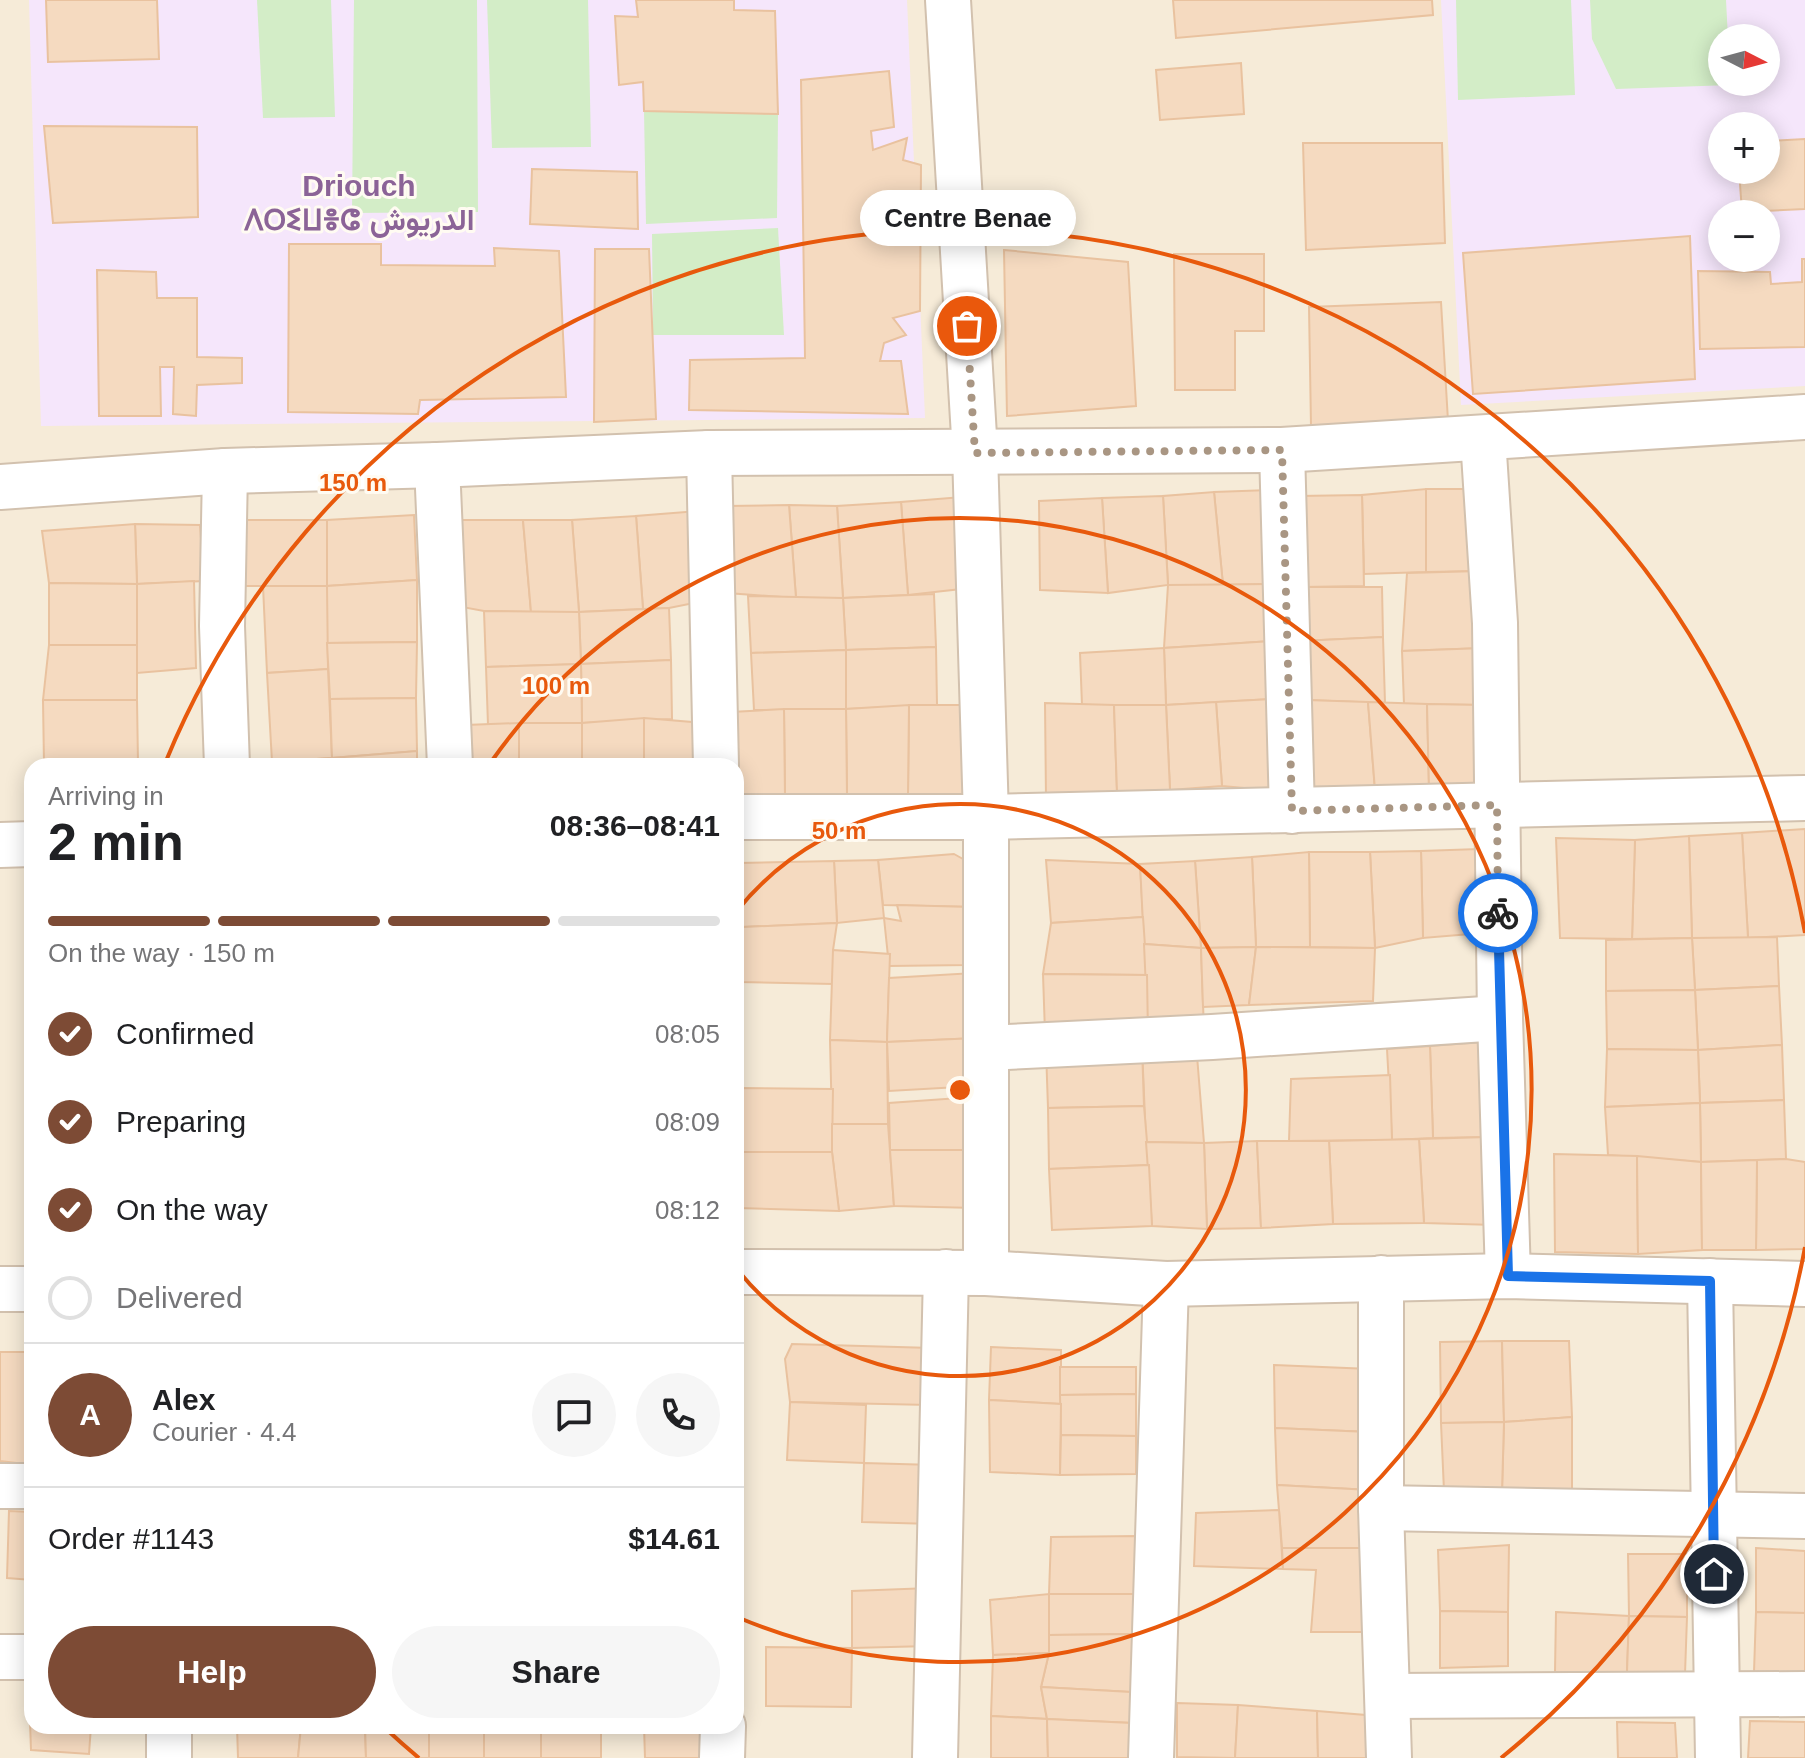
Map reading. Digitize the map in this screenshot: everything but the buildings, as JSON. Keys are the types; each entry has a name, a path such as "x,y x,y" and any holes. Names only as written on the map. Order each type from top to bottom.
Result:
{"street":[{"path":"935,1758 966,1273 986,1048 986,817 975,453 948,0"},
{"path":"0,487 225,471 709,453 1282,450 1805,417"},
{"path":"1483,438 1495,623 1500,1018 1508,1276"},
{"path":"1282,450 1292,811"},
{"path":"709,453 716,758"},
{"path":"437,465 450,758"},
{"path":"225,471 222,626 227,758"},
{"path":"744,817 986,817 1805,798"},
{"path":"0,845 24,844"},
{"path":"986,1048 1500,1018"},
{"path":"744,1272 966,1273 1166,1284 1508,1276 1805,1284"},
{"path":"1381,1278 1381,1508 1389,1758"},
{"path":"1710,1281 1718,1758"},
{"path":"1151,1758 1166,1284"},
{"path":"0,1289 24,1289"},
{"path":"0,1486 24,1486"},
{"path":"1381,1508 1805,1516"},
{"path":"0,1657 24,1657"},
{"path":"1389,1696 1805,1694"},
{"path":"169,1734 169,1758"},
{"path":"722,1758 723,1734"}],"shaded area":[{"path":"0,0 1805,0 1805,1758 0,1758"},
{"path":"29,0 907,0 925,418 41,426"},
{"path":"1441,0 1805,0 1805,386 1461,405"}],"green space":[{"path":"257,0 331,0 335,117 263,118"},
{"path":"354,0 477,0 478,212 352,213"},
{"path":"487,0 588,0 591,147 492,148"},
{"path":"1456,0 1571,0 1575,95 1458,100"},
{"path":"1590,0 1726,0 1727,24 1708,24 1708,86 1616,89 1592,39"},
{"path":"644,111 778,114 777,218 646,224"},
{"path":"778,228 784,335 653,335 652,234"}],"way so far":[{"path":"967,326 975,453 1282,450 1292,811 1497,805 1498,913"}],"place":[{"name":"Centre Benae","path":"967,326"}],"district":[{"name":"Driouch ⴷⵔⵉⵡⴻⵛ الدريوش","path":"359,203"}],"route":[{"path":"1498,913 1508,1276 1710,1281 1714,1574"}]}
